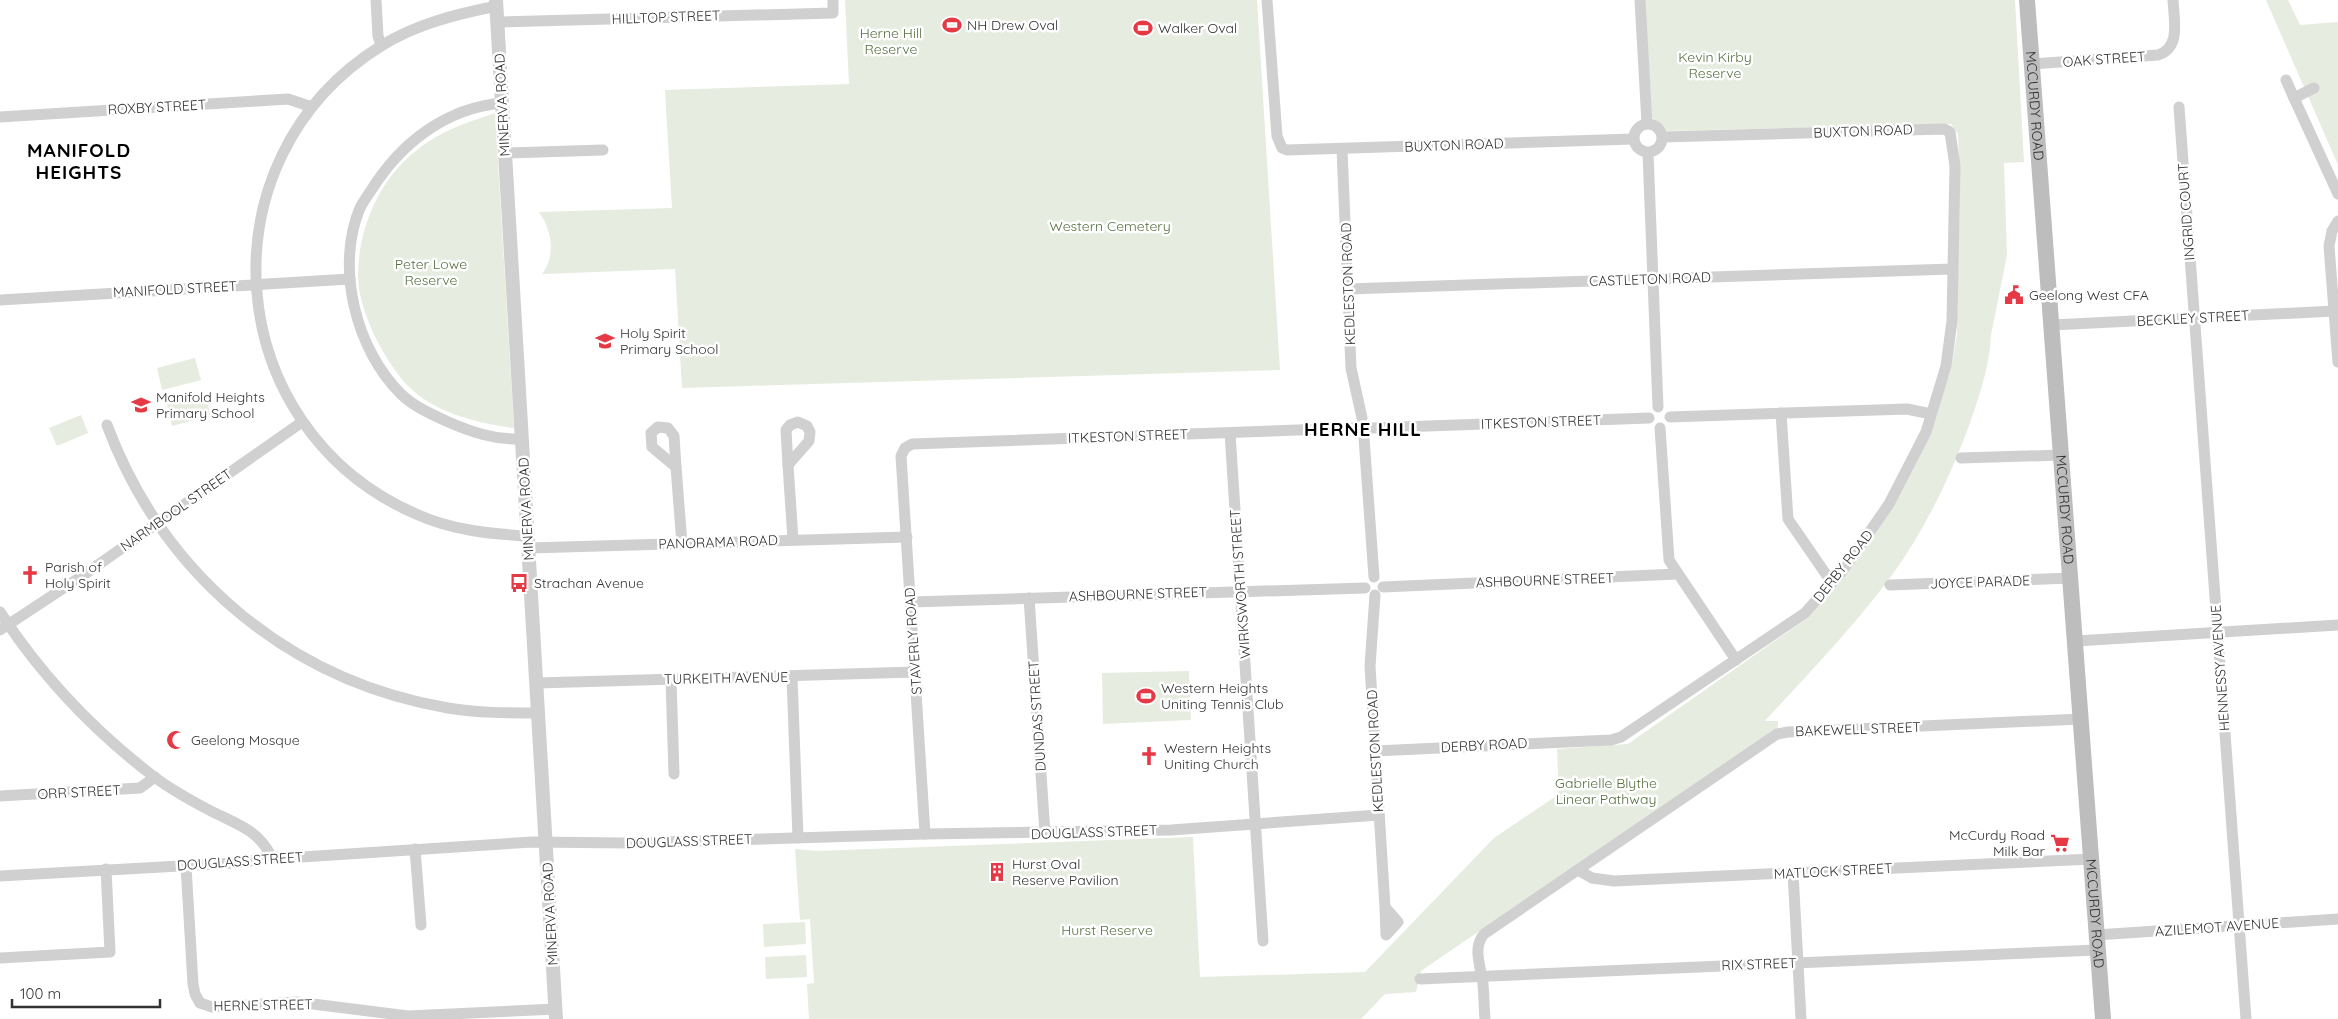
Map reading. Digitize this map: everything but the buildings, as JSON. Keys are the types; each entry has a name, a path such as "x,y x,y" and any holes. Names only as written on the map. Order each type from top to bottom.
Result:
{"main road":[{"name":"MCCURDY ROAD","path":"2027,0 2103,1019"}],"street":[{"path":"376,0 378,36 381,45"},
{"name":"HILLTOP STREET","path":"498,22 834,13 832,0"},
{"name":"BUXTON ROAD","path":"1267,0 1276,130 1282,148 1292,151 1633,139"},
{"path":"1640,0 1647,123"},
{"name":"OAK STREET","path":"2032,64 2158,55 2167,52 2175,35 2173,0"},
{"path":"496,3 416,28 381,45 351,68 312,107 295,131 280,158 266,195 259,218 255,257 256,284 261,322 270,360 283,391 302,422 345,470 366,486 417,515 475,532 528,542"},
{"name":"MINERVA ROAD","path":"496,3 556,1014"},
{"path":"2286,80 2338,194"},
{"path":"2294,98 2314,88"},
{"name":"ROXBY STREET","path":"0,117 288,99 312,107"},
{"path":"502,103 480,106 434,125 395,156 384,169 360,208 349,256 350,279 358,325 366,346 385,377 402,395 426,411 482,436 506,440 522,439"},
{"name":"INGRID COURT","path":"2179,106 2194,317"},
{"path":"1647,123 1654,124 1660,129 1663,137 1661,146 1654,152 1648,153 1640,151 1635,146 1633,139 1635,130 1647,123"},
{"name":"BUXTON ROAD","path":"1663,137 1944,129"},
{"name":"DERBY ROAD","path":"1375,751 1616,740 1805,613 1841,573 1889,504 1917,453 1946,366 1952,321 1955,166 1953,137 1950,132 1944,129"},
{"name":"KEDLESTON ROAD","path":"1342,149 1351,368 1362,418"},
{"path":"505,153 603,150"},
{"path":"1648,153 1658,407"},
{"path":"2338,221 2332,231 2329,246 2338,362"},
{"name":"CASTLETON ROAD","path":"1348,289 1952,269"},
{"name":"MANIFOLD STREET","path":"0,300 350,279"},
{"name":"BECKLEY STREET","path":"2052,325 2334,311"},
{"name":"HENNESSY AVENUE","path":"2194,317 2246,1019"},
{"path":"1658,407 1667,410 1670,417 1668,423 1660,428 1653,426 1649,418 1650,412 1658,407"},
{"path":"1670,417 1907,409 1931,414"},
{"path":"1781,413 1788,519 1832,583"},
{"path":"1362,418 1368,420 1373,428 1371,434 1364,438 1358,437 1353,428 1354,423 1362,418"},
{"name":"ITKESTON STREET","path":"1373,428 1649,418"},
{"name":"NARMBOOL STREET","path":"4,628 302,422"},
{"path":"107,425 130,480 156,524 185,562 223,600 285,646 324,668 384,692 419,702 450,709 495,713 538,713"},
{"name":"ITKESTON STREET","path":"905,448 912,444 1353,428"},
{"path":"1660,428 1669,560 1736,660"},
{"name":"WIRKSWORTH STREET","path":"1230,433 1263,941"},
{"path":"1364,438 1374,577"},
{"name":"STAVERLY ROAD","path":"905,448 901,456 925,834"},
{"path":"1960,458 2062,455"},
{"path":"788,465 793,540"},
{"path":"676,467 682,544"},
{"name":"PANORAMA ROAD","path":"528,542 682,544 907,537"},
{"name":"ASHBOURNE STREET","path":"1383,586 1677,574"},
{"path":"1374,577 1382,582 1383,586 1379,594 1375,596 1370,594 1365,588 1366,582 1374,577"},
{"name":"JOYCE PARADE","path":"1890,585 2071,578"},
{"name":"ASHBOURNE STREET","path":"911,602 1240,590 1365,588"},
{"name":"KEDLESTON ROAD","path":"1375,596 1370,666 1385,907"},
{"name":"DUNDAS STREET","path":"1029,598 1045,833"},
{"path":"0,612 4,628 55,686 124,752 155,777 209,810 253,832 260,838 271,856"},
{"path":"2076,641 2338,625"},
{"name":"TURKEITH AVENUE","path":"536,683 915,672"},
{"path":"792,677 798,838"},
{"path":"671,679 674,774"},
{"name":"BAKEWELL STREET","path":"1485,1019 1478,952 1482,936 1778,734 2081,719"},
{"name":"ORR STREET","path":"0,796 140,788 155,777"},
{"name":"DOUGLASS STREET","path":"0,876 186,866 251,861 271,856 302,857 415,849 546,843 628,843 925,834 1171,830 1379,816"},
{"path":"415,849 421,925"},
{"name":"MATLOCK STREET","path":"1578,870 1592,878 1614,881 2092,859"},
{"name":"HERNE STREET","path":"186,866 193,984 195,994 204,1006 224,1007 297,1002 408,1016 556,1014"},
{"path":"0,958 110,952 106,869"},
{"path":"1793,873 1801,1019"},
{"name":"AZILEMOT AVENUE","path":"2097,942 2239,926 2338,919"},
{"name":"RIX STREET","path":"1420,979 1798,963 2097,942"}],"green space":[{"name":"Western Cemetery","path":"845,0 1257,0 1280,370 682,388 675,269 542,274 549,259 551,243 547,227 539,212 672,208 665,90 849,84"},
{"path":"1645,0 2015,0 2024,162 2004,163 2007,255 1991,335 1987,368 1970,423 1953,466 1933,508 1910,549 1855,622 1765,721 1778,721 1778,727 1421,971 1416,992 1385,994 1361,1019 809,1019 807,984 814,983 810,919 800,920 795,849 817,851 1193,837 1200,977 1365,972 1494,838 1559,794 1557,749 1628,744 1809,617 1846,576 1929,435 1951,369 1957,334 1960,181 1958,134 1951,124 1667,131 1652,117"},
{"path":"2266,0 2288,0 2300,25 2338,22 2338,165"},
{"name":"Peter Lowe Reserve","path":"495,113 514,428 471,420 443,410 418,395 407,385 398,375 381,348 367,319 362,304 358,276 359,258 367,223 373,206 392,175 417,150 435,137"},
{"path":"195,358 201,380 162,390 157,368"},
{"path":"205,394 211,416 172,426 167,404"},
{"path":"81,415 88,433 57,446 49,428"},
{"name":"Western Heights Uniting Tennis Club","path":"1189,671 1191,720 1103,724 1102,673"},
{"path":"805,922 806,944 764,947 763,924"},
{"path":"806,955 807,977 766,979 765,957"}],"place":[{"name":"NH Drew Oval","path":"952,25"},
{"name":"Walker Oval","path":"1143,28"},
{"name":"Geelong West CFA","path":"2014,295"},
{"name":"Holy Spirit Primary School","path":"605,341"},
{"name":"Manifold Heights Primary School","path":"141,405"},
{"name":"Parish of Holy Spirit","path":"30,575"},
{"name":"Strachan Avenue","path":"519,583"},
{"name":"Western Heights Uniting Tennis Club","path":"1146,696"},
{"name":"Geelong Mosque","path":"176,740"},
{"name":"Western Heights Uniting Church","path":"1149,756"},
{"name":"McCurdy Road Milk Bar","path":"2060,843"},
{"name":"Hurst Oval Reserve Pavilion","path":"997,872"}],"district":[{"name":"MANIFOLD HEIGHTS","path":"79,161"},
{"name":"HERNE HILL","path":"1363,429"}],"park label":[{"name":"Herne Hill Reserve","path":"891,42"},
{"name":"Kevin Kirby Reserve","path":"1715,66"},
{"name":"Gabrielle Blythe Linear Pathway","path":"1606,792"},
{"name":"Hurst Reserve","path":"1107,930"}]}
